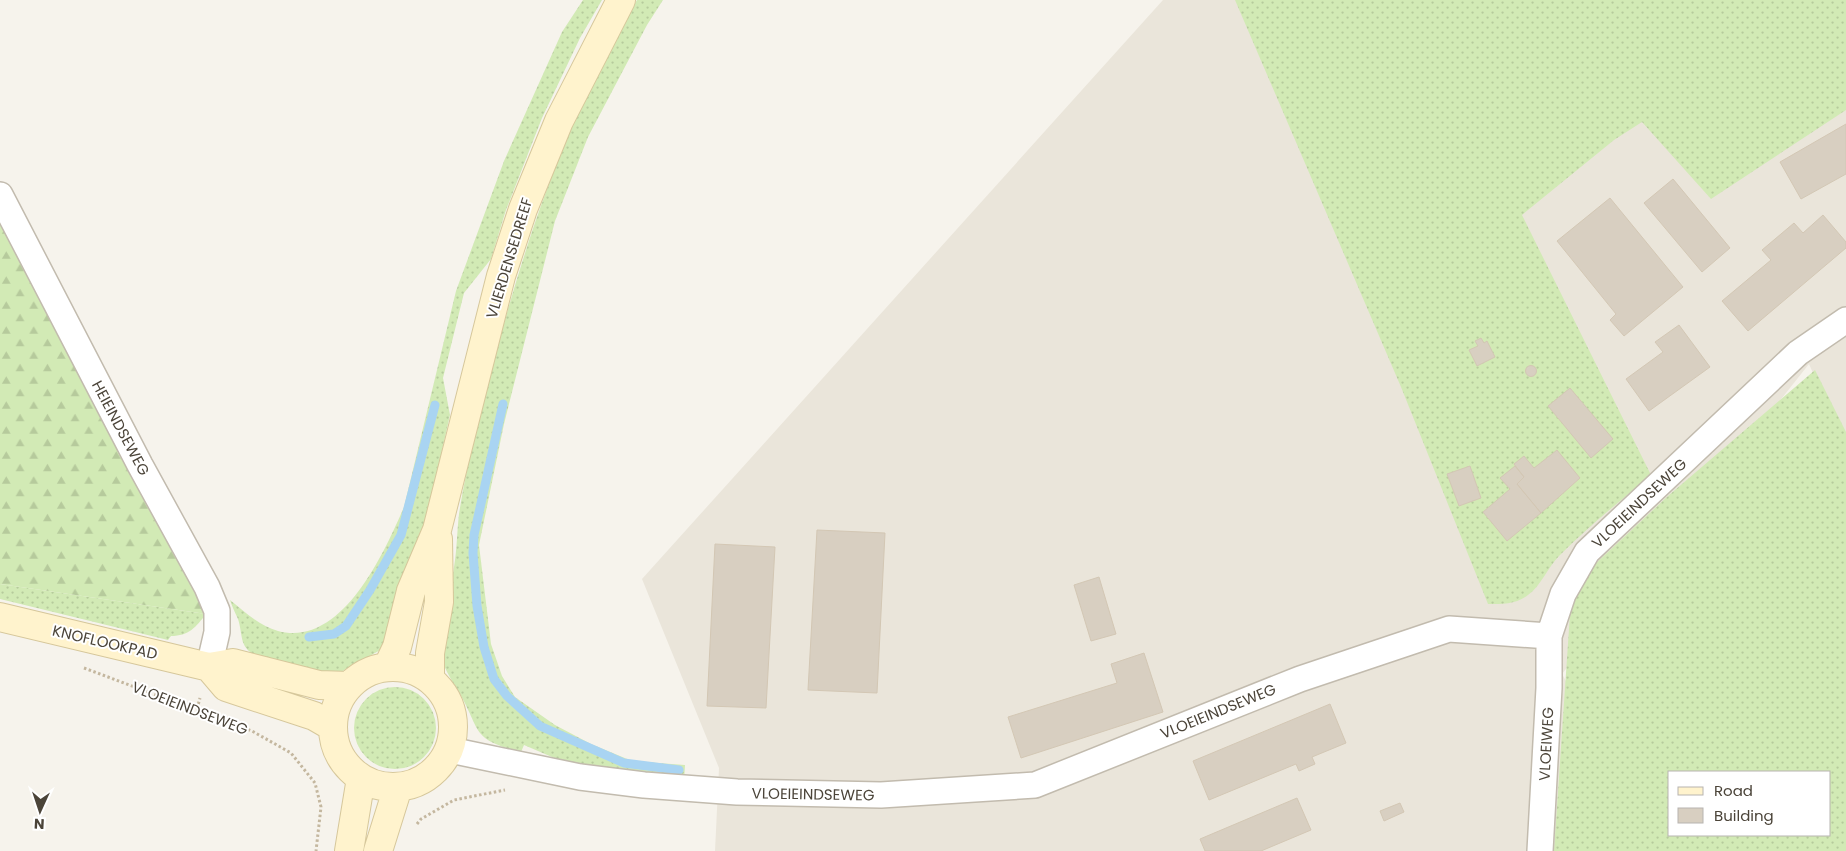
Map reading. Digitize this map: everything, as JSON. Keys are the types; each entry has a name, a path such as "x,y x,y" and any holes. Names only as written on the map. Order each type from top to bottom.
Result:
{"main road":[{"name":"VLIERDENSEDREEF","path":"388,666 397,647 410,591 437,530 501,276 523,209 559,121 621,0"},
{"name":"VLIERDENSEDREEF","path":"430,679 430,653 438,602 437,530"},
{"name":"KNOFLOOKPAD","path":"0,617 209,667 233,663 319,685 349,686"},
{"path":"388,666 416,671 430,679 442,691 451,709 454,729 450,750 441,764 429,775 414,783 398,787 385,787 361,778 346,765 336,747 333,727 334,712 340,698 349,686 361,676 388,666"},
{"path":"209,667 226,686 314,716 333,727"},
{"path":"349,851 361,778"},
{"path":"378,851 398,787"}],"street":[{"name":"HEIEINDSEWEG","path":"0,195 140,465 207,587 217,611 218,632 209,667"},
{"name":"VLOEIEINDSEWEG","path":"450,750 580,777 644,785 737,792 881,795 1035,785 1300,678 1449,629 1549,636 1563,594 1587,552 1798,353 1846,320"},
{"name":"VLOEIWEG","path":"1540,851 1549,688 1549,636"}],"path":[{"name":"VLOEIEINDSEWEG","path":"75,665 252,731 290,753 315,783 321,808 320,834 316,851"}],"shaded area":[{"path":"1163,0 1426,0 1846,39 1846,449 1809,364 1562,674 1662,851 715,851 719,768 642,579"}],"green space":[{"path":"583,0 602,0 580,38 542,118 506,210 491,259 464,293 443,378 450,415 427,517 384,648 339,673 325,676 255,655 246,648 242,640 238,619 230,600 264,626 278,631 301,632 322,625 341,611 358,593 385,548 404,507 456,291 504,161 562,32"},
{"path":"637,0 663,0 647,25 588,137 555,221 504,424 479,545 491,644 502,676 515,697 555,725 591,744 632,761 685,765 684,782 566,763 524,745 521,752 493,743 480,733 476,726 449,676 441,657 440,649 453,576 459,514 466,475 507,313 552,175 591,86"},
{"path":"1235,0 1846,0 1846,110 1711,199 1642,122 1614,140 1522,215 1651,475 1570,545 1555,560 1533,591 1519,600 1504,604 1488,604 1401,387"},
{"path":"0,222 201,601 206,614 0,584"},
{"path":"1815,370 1846,432 1846,851 1554,851 1570,614 1574,601 1593,566 1668,496"},
{"path":"0,584 206,614 192,630 177,636 171,636 168,640 0,599"},
{"path":"395,687 411,690 424,699 433,712 436,728 433,744 424,757 411,766 395,769 379,766 366,757 357,744 354,728 357,712 366,699 379,690"}],"building":[{"path":"1846,124 1846,174 1801,199 1780,162"},
{"path":"1673,179 1730,248 1702,272 1644,203"},
{"path":"1610,198 1683,287 1624,336 1610,320 1616,314 1557,241"},
{"path":"1823,215 1846,242 1846,248 1748,331 1722,301 1771,260 1762,250 1794,223 1803,233"},
{"path":"1679,325 1710,367 1649,411 1626,379 1663,352 1655,342"},
{"path":"1481,338 1484,343 1487,341 1495,357 1477,366 1469,350 1478,346 1475,341"},
{"path":"1531,365 1537,371 1531,377 1525,371"},
{"path":"1570,388 1613,439 1591,458 1548,406"},
{"path":"1557,450 1580,478 1541,513 1517,484 1524,477 1514,464 1524,456 1534,468"},
{"path":"1470,466 1481,498 1459,506 1447,474"},
{"path":"1515,466 1524,477 1517,484 1541,513 1507,541 1483,512 1510,489 1500,478"},
{"path":"817,530 885,533 877,693 808,690"},
{"path":"715,544 775,547 766,708 707,706"},
{"path":"1099,577 1116,634 1091,641 1074,585"},
{"path":"1144,653 1163,712 1021,758 1008,717 1117,683 1111,664"},
{"path":"1330,704 1346,743 1312,757 1315,764 1299,771 1296,764 1209,800 1193,761"},
{"path":"1297,798 1311,830 1261,851 1205,851 1200,839"},
{"path":"1400,803 1404,812 1384,821 1380,811"}],"waterway":[{"path":"503,404 474,535 473,553 477,606 484,647 494,679 507,696 540,726 624,763 679,770"},
{"path":"309,637 334,634 346,626 370,590 401,535 435,405"}]}
